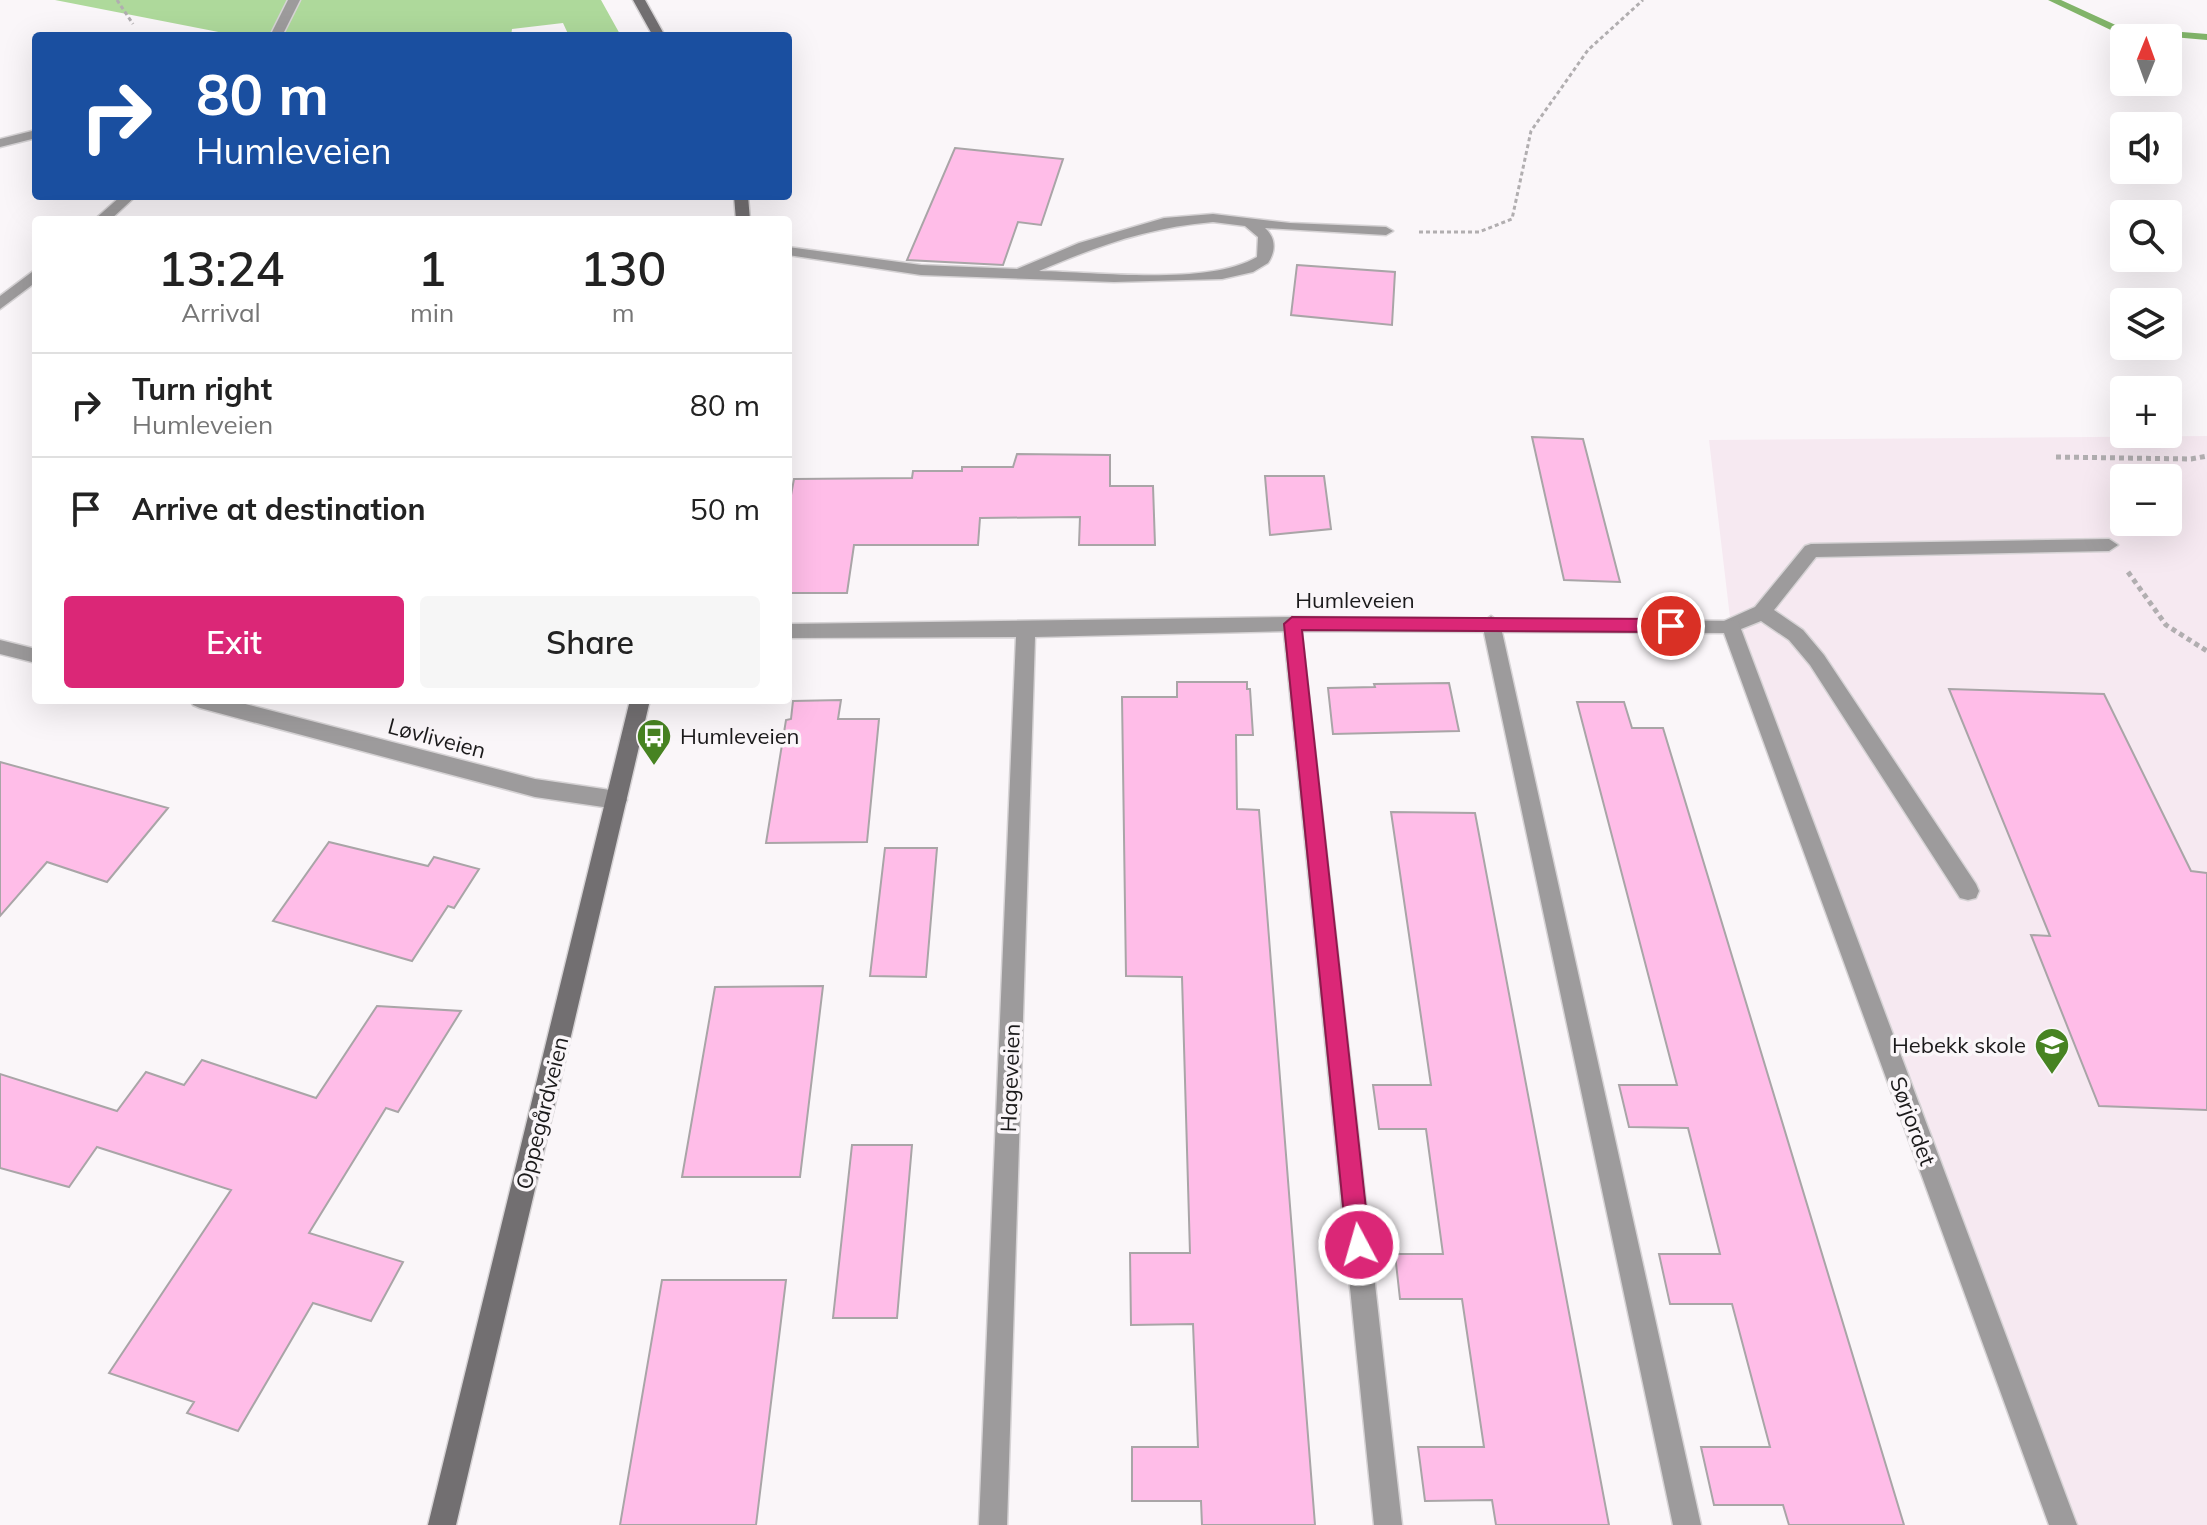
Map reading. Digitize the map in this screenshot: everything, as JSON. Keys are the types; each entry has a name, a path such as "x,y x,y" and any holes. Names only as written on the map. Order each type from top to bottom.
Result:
{"main road":[{"path":"639,0 657,32"},
{"name":"Oppegårdveien","path":"442,1525 639,704"}],"street":[{"path":"278,32 294,0"},
{"path":"0,143 32,135"},
{"path":"106,216 124,200"},
{"path":"1019,274 1084,246 1141,227 1192,218 1386,231"},
{"path":"792,252 921,270 1196,278 1228,275 1259,263 1266,254 1265,236 1250,223"},
{"path":"0,304 32,277"},
{"path":"1731,626 1762,612 1811,551 2109,545"},
{"path":"1762,612 1796,635 1817,660 1968,891"},
{"path":"1491,623 1687,1525"},
{"path":"1292,624 1388,1525"},
{"name":"Humleveien","path":"792,631 1292,624 1731,626"},
{"name":"Sørjordet","path":"1731,626 2063,1525"},
{"name":"Hageveien","path":"993,1525 1026,630"},
{"path":"0,647 32,655"},
{"name":"Løvliveien","path":"215,704 535,788 617,800"}],"path":[{"path":"117,0 133,24"},
{"path":"1386,231 1455,234 1496,229 1512,219 1531,131 1588,50 1643,0"},
{"path":"2056,457 2191,459 2207,456"},
{"path":"2109,545 2166,625 2207,651"}],"shaded area":[{"name":"Hebekk skole","path":"2182,436 2207,436 2207,1525 2063,1525 1731,626 1709,440 2110,437 2110,448 2182,448"}],"green space":[{"path":"55,0 601,0 619,32 567,32 563,23 512,29 512,32 219,32"}],"building":[{"path":"955,148 1063,159 1041,225 1018,222 1003,265 907,260"},
{"path":"1297,265 1395,272 1392,325 1291,315"},
{"path":"1532,437 1583,439 1620,582 1564,580"},
{"path":"1017,454 1110,455 1110,486 1153,486 1155,545 1079,545 1080,517 980,518 978,545 854,545 847,593 792,593 794,479 912,478 913,471 1013,467"},
{"path":"1265,476 1324,476 1331,529 1270,535"},
{"path":"1177,682 1247,682 1247,689 1250,689 1253,735 1236,735 1237,809 1259,810 1315,1525 1202,1525 1201,1501 1132,1501 1132,1447 1198,1447 1193,1324 1131,1325 1130,1253 1190,1253 1182,977 1126,976 1122,697 1177,697"},
{"path":"1449,683 1459,731 1333,734 1328,688"},
{"path":"1949,689 2104,694 2191,871 2207,873 2207,1110 2099,1106 2031,935 2050,936"},
{"path":"841,700 838,719 879,719 867,842 766,843 786,720 791,719 793,701"},
{"path":"1577,702 1624,702 1632,728 1663,728 1904,1525 1789,1525 1783,1505 1714,1505 1701,1447 1770,1447 1732,1304 1670,1304 1659,1254 1720,1254 1688,1128 1629,1127 1619,1085 1677,1085"},
{"path":"0,762 168,808 107,882 47,862 0,916"},
{"path":"1391,812 1475,813 1609,1525 1496,1525 1492,1500 1425,1501 1418,1447 1484,1447 1462,1299 1400,1299 1395,1254 1443,1254 1426,1129 1379,1129 1373,1085 1431,1085"},
{"path":"329,842 428,866 434,857 479,869 454,908 448,906 412,961 273,921"},
{"path":"885,848 937,848 926,977 870,976"},
{"path":"823,986 800,1177 682,1177 715,987"},
{"path":"377,1006 461,1011 398,1112 386,1108 309,1233 403,1262 371,1321 313,1303 238,1431 187,1413 194,1402 109,1373 231,1190 97,1147 69,1187 0,1168 0,1074 117,1111 146,1072 184,1085 202,1060 316,1098"},
{"path":"852,1145 912,1145 897,1318 833,1318"},
{"path":"662,1280 786,1280 756,1525 620,1525"}],"waterway":[{"path":"2053,0 2118,30 2207,37"}],"place":[{"name":"Humleveien","path":"654,767"},
{"name":"Hebekk skole","path":"2052,1076"}],"route":[{"path":"1359,1245 1292,624 1671,626"}]}
